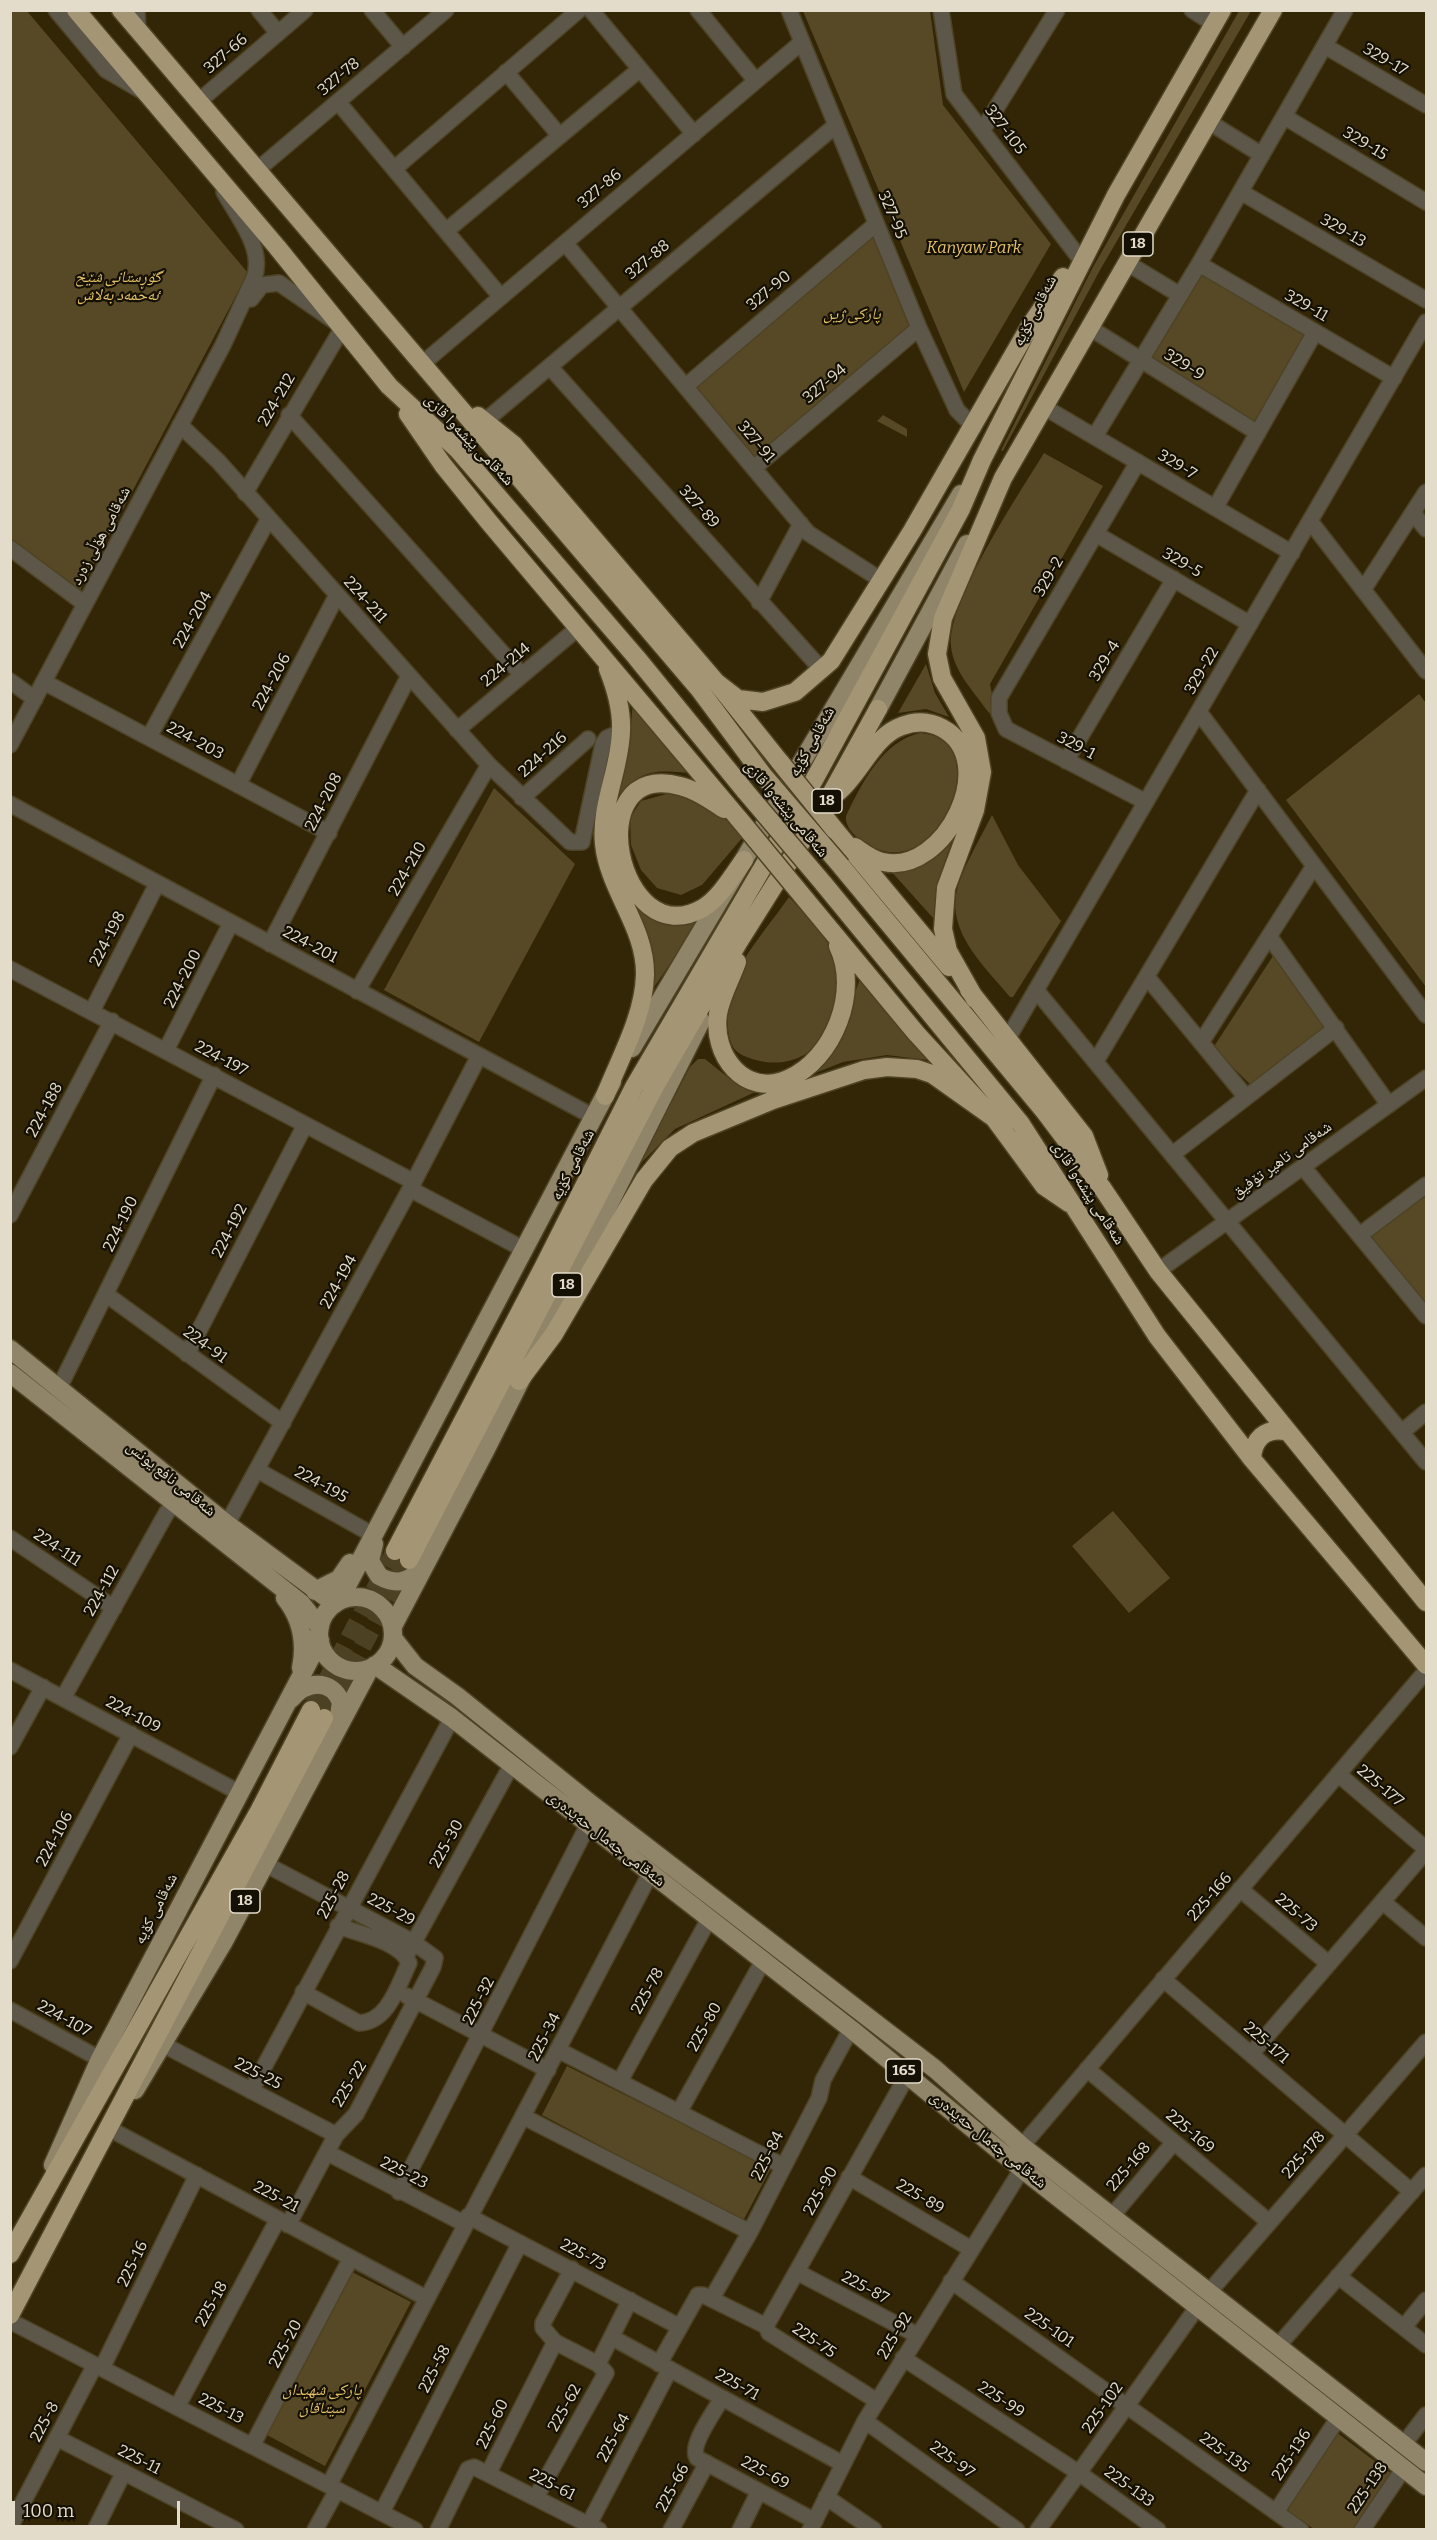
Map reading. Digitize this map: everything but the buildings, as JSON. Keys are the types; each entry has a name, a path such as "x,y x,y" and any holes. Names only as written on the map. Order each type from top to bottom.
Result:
{"highway":[{"name":"شەقامی پێشەوا قازی","path":"76,10 343,327 389,386 458,450 636,657 1021,1124 1157,1336 1252,1459 1426,1665"},
{"name":"شەقامی پێشەوا قازی","path":"121,10 699,689 763,776 842,866 1038,1103 1103,1189 1158,1271 1285,1431 1426,1602"},
{"name":"شەقامی کۆیە","path":"1003,478 1273,10"},
{"name":"شەقامی کۆیە","path":"409,1559 544,1266 634,1087 814,780 956,519 981,460 1116,195 1218,17"},
{"path":"716,682 738,699 763,702 795,692 831,661 974,427 1030,326 1116,195"},
{"path":"389,386 443,465 828,926 915,1034 994,1118 1044,1186 1073,1205"},
{"path":"453,399 514,445 716,682 835,830 1008,1038 1084,1136 1103,1189"},
{"path":"975,999 948,951 942,915 950,875 975,810 982,763 976,738 942,678 938,642 943,618 1003,478"},
{"path":"601,654 616,694 621,732 607,799 604,843 612,877 641,944 645,973 637,1015 604,1096"},
{"name":"شەقامی کۆیە","path":"409,1559 655,1086 738,943 826,803 878,709"},
{"path":"826,803 853,778 884,738 902,726 921,722 937,725 956,738 965,753 967,777 959,808 937,843 917,859 890,863 878,861 835,830"},
{"path":"739,819 682,786 667,784 651,786 636,793 625,806 619,823 618,842 625,870 639,894 651,906 674,915 694,912 711,902 744,860"},
{"path":"758,912 719,1007 717,1024 718,1041 727,1064 741,1076 758,1082 786,1080 805,1068 825,1044 841,1014 846,993 846,972 840,951 828,926"},
{"path":"519,1381 554,1334 644,1180 665,1153 693,1133 772,1100 864,1070 887,1067 932,1074 994,1118"},
{"path":"1252,1459 1252,1450 1261,1436 1268,1432 1285,1431"},
{"name":"شەقامی کۆیە","path":"10,2254 38,2201 90,2116 258,1813 318,1714 108,2128 10,2315"}],"main road":[{"name":"شەقامی کۆیە","path":"38,2201 100,2060 299,1678 327,1612 337,1602 374,1528 525,1250 604,1096 865,651 981,460"},
{"name":"شەقامی کۆیە","path":"878,709 1003,478"},
{"name":"شەقامی کۆیە","path":"108,2128 164,2045 373,1666 387,1654 405,1600 409,1559 519,1381 654,1117 738,943"},
{"name":"شەقامی نافع یونس","path":"10,1349 227,1524 315,1591 337,1602"},
{"name":"شەقامی نافع یونس","path":"10,1373 301,1604 320,1633"},
{"path":"374,1528 370,1556 372,1568 379,1576 393,1582 403,1582 409,1559"},
{"path":"315,1591 339,1579 374,1528"},
{"path":"262,1572 287,1600 298,1619 303,1645 299,1678"},
{"path":"337,1602 351,1597 369,1599 384,1609 393,1632"},
{"path":"405,1600 402,1625 406,1641 458,1696"},
{"name":"شەقامی جەمال حەیدەری","path":"393,1632 415,1666 458,1696 705,1893 935,2069 1022,2146 1426,2462"},
{"path":"320,1633 329,1658 340,1667 353,1670 373,1666"},
{"name":"شەقامی جەمال حەیدەری","path":"373,1666 426,1699 512,1764 908,2074 1022,2169 1426,2486"},
{"path":"333,1738 363,1693 375,1684 388,1683 426,1699"},
{"path":"279,1715 300,1690 310,1685 325,1685 334,1690 342,1708 333,1738"},
{"path":"702,1914 705,1893"},
{"path":"1346,2422 1365,2413"}],"street":[{"path":"56,10 110,73 147,94"},
{"path":"136,10 138,32"},
{"path":"259,10 278,33"},
{"name":"327-66","path":"198,102 305,10"},
{"path":"372,10 403,47"},
{"name":"327-78","path":"256,171 446,10"},
{"path":"394,169 579,10"},
{"path":"591,10 694,134"},
{"path":"698,10 756,81"},
{"name":"327-95","path":"789,10 919,328 957,410 974,427"},
{"name":"327-105","path":"941,10 954,94 1078,256"},
{"path":"982,131 1057,10"},
{"path":"1192,10 1218,17"},
{"path":"1095,436 1199,264 1345,10"},
{"name":"327-86","path":"422,364 802,42"},
{"name":"329-17","path":"1325,46 1426,105"},
{"path":"446,231 640,69"},
{"path":"506,72 560,136"},
{"path":"338,102 501,297"},
{"name":"329-15","path":"1285,117 1426,202"},
{"path":"1209,122 1262,155"},
{"name":"327-88","path":"485,421 835,126"},
{"name":"شەقامی هۆڵی زەرد","path":"212,171 257,260 254,278 223,345"},
{"name":"329-13","path":"1241,192 1426,300"},
{"name":"327-90","path":"686,386 876,224"},
{"name":"327-91","path":"565,243 808,533 881,580"},
{"path":"1127,263 1180,295"},
{"name":"329-11","path":"1199,264 1394,378"},
{"name":"شەقامی هۆڵی زەرد","path":"10,745 223,345 258,288 272,282 283,285 343,327"},
{"name":"329-22","path":"1008,1038 1426,322"},
{"name":"224-212","path":"245,493 343,327"},
{"name":"327-94","path":"754,468 919,328"},
{"name":"329-9","path":"1090,328 1258,433"},
{"path":"1215,508 1315,332"},
{"name":"327-89","path":"550,367 822,670"},
{"name":"329-7","path":"1044,407 1292,553"},
{"path":"289,415 522,675"},
{"name":"224-211","path":"180,425 206,448 489,765 570,842 582,842 603,744 607,738 621,732"},
{"name":"329-2","path":"999,713 999,698 1138,462"},
{"path":"1363,590 1426,492"},
{"path":"1413,513 1426,529"},
{"name":"224-204","path":"149,737 268,520"},
{"path":"1310,521 1426,672"},
{"path":"759,602 801,524"},
{"name":"329-5","path":"1096,534 1250,624"},
{"path":"10,548 85,604"},
{"name":"329-4","path":"1066,761 1174,579"},
{"name":"224-206","path":"238,785 337,596"},
{"name":"224-214","path":"457,730 578,628"},
{"name":"224-208","path":"270,944 409,676"},
{"path":"10,681 35,699"},
{"name":"224-203","path":"44,682 329,833"},
{"path":"1199,712 1426,1015"},
{"name":"329-1","path":"999,713 1006,729 1146,802"},
{"name":"224-216","path":"522,798 588,739"},
{"name":"224-210","path":"357,991 489,765"},
{"path":"1096,1061 1258,790"},
{"name":"224-201","path":"10,804 594,1117"},
{"path":"1202,1041 1314,866"},
{"name":"224-198","path":"92,1011 157,884"},
{"name":"224-200","path":"166,1050 231,923"},
{"path":"1269,936 1389,1105"},
{"name":"224-197","path":"10,969 306,1125 525,1250"},
{"path":"1147,977 1246,1097"},
{"path":"1036,990 1426,1462"},
{"name":"224-188","path":"10,1215 112,1022"},
{"path":"1173,1154 1336,1028"},
{"name":"224-194","path":"227,1524 412,1186 479,1056"},
{"name":"224-190","path":"59,1388 214,1075"},
{"name":"شەقامی تاهیر تۆفیق","path":"1158,1271 1426,1078"},
{"name":"224-192","path":"188,1354 306,1125"},
{"path":"1303,1167 1426,1316"},
{"path":"1360,1235 1426,1185"},
{"name":"224-91","path":"106,1295 283,1423"},
{"path":"1402,1432 1426,1412"},
{"name":"224-195","path":"257,1470 374,1528"},
{"name":"224-112","path":"63,1698 167,1512 176,1504"},
{"name":"224-111","path":"10,1538 114,1608"},
{"name":"224-109","path":"10,1670 238,1792"},
{"name":"225-166","path":"1022,2146 1426,1671"},
{"path":"10,1747 43,1687"},
{"name":"225-28","path":"251,2091 452,1718"},
{"name":"224-106","path":"10,1961 131,1734"},
{"name":"225-30","path":"396,1991 409,1963 406,1957 413,1942 512,1764"},
{"name":"225-177","path":"1338,1774 1426,1850"},
{"name":"225-32","path":"399,2192 588,1825"},
{"path":"1251,2054 1426,1850"},
{"name":"225-29","path":"265,1864 413,1942 435,1958"},
{"name":"225-34","path":"315,2529 333,2487 426,2298 650,1874"},
{"name":"225-73","path":"1240,1889 1329,1964"},
{"path":"1383,1902 1426,1938"},
{"name":"225-78","path":"620,2081 702,1914"},
{"path":"338,1926 389,1946 406,1957"},
{"name":"225-22","path":"283,2222 336,2135 356,2114 434,1968 435,1958"},
{"name":"225-80","path":"680,2112 763,1961"},
{"name":"225-171","path":"1163,1979 1412,2192"},
{"path":"303,1992 359,2023 368,2023 380,2017 396,1991 548,2070"},
{"name":"224-107","path":"10,2010 100,2060"},
{"name":"225-84","path":"680,2327 698,2295 707,2297 750,2232 823,2089 823,2080 851,2029"},
{"name":"225-178","path":"1209,2292 1426,2042"},
{"name":"225-25","path":"164,2045 336,2135"},
{"path":"558,2050 783,2166"},
{"name":"225-169","path":"1087,2069 1269,2222"},
{"name":"225-90","path":"766,2326 908,2074"},
{"path":"524,2116 750,2232"},
{"name":"225-21","path":"108,2128 426,2298"},
{"name":"225-168","path":"1112,2216 1174,2142"},
{"name":"225-23","path":"327,2153 399,2192 467,2220"},
{"name":"225-92","path":"813,2525 865,2421 916,2335 1022,2169"},
{"name":"225-16","path":"99,2366 196,2175"},
{"path":"1278,2346 1426,2175"},
{"name":"225-89","path":"849,2177 971,2248"},
{"name":"225-73","path":"467,2220 520,2242 680,2327"},
{"name":"225-18","path":"177,2407 283,2222"},
{"name":"225-58","path":"382,2512 520,2242"},
{"name":"225-20","path":"252,2446 351,2258"},
{"path":"572,2269 543,2323 543,2328 555,2342 598,2364"},
{"name":"225-87","path":"797,2272 916,2335"},
{"path":"1338,2276 1426,2345"},
{"name":"225-101","path":"951,2281 1127,2405"},
{"name":"225-75","path":"707,2297 766,2326 769,2333 877,2401"},
{"name":"225-62","path":"536,2497 606,2372 598,2364 630,2300"},
{"path":"1404,2327 1426,2300"},
{"name":"225-102","path":"1038,2529 1197,2306"},
{"name":"225-13","path":"10,2321 414,2529"},
{"name":"225-64","path":"594,2527 680,2327"},
{"name":"225-71","path":"613,2338 843,2464"},
{"name":"225-60","path":"438,2529 468,2469 474,2467 489,2474 555,2342"},
{"name":"225-99","path":"903,2358 1079,2473"},
{"name":"225-8","path":"10,2527 57,2438 99,2366"},
{"name":"225-66","path":"671,2529 702,2460 695,2453 696,2444 722,2398"},
{"name":"225-135","path":"1127,2405 1301,2529"},
{"path":"1404,2444 1426,2415"},
{"name":"225-97","path":"865,2421 1017,2529"},
{"name":"225-136","path":"1276,2512 1346,2422"},
{"name":"225-11","path":"57,2438 228,2528"},
{"name":"225-69","path":"702,2460 759,2491 813,2525"},
{"name":"225-138","path":"1362,2529 1404,2468"},
{"path":"95,2529 124,2472"},
{"name":"225-133","path":"1079,2473 1158,2529"},
{"name":"225-61","path":"489,2474 594,2527"},
{"path":"740,2529 759,2491"},
{"path":"826,2497 874,2529"}],"green space":[{"name":"گۆڕستانی شێخ ئەحمەد بەلاش","path":"10,11 27,11 248,273 79,592 11,539"},
{"name":"Kanyaw Park","path":"803,11 930,11 943,105 1051,244 964,392"},
{"path":"1239,11 1251,11 1100,270 1003,451 1001,450 1093,267"},
{"name":"پارکی ژین","path":"873,231 913,328 754,463 690,387"},
{"path":"1201,274 1306,336 1256,422 1148,357"},
{"path":"883,415 907,429 907,437 877,421"},
{"path":"1044,453 1103,486 990,684 995,710 989,713 956,664 951,646 953,626 972,576"},
{"path":"926,664 935,693 949,717 926,709 898,713"},
{"path":"1419,694 1426,703 1426,987 1286,800"},
{"path":"633,702 689,773 648,774 633,782 619,800 614,799 629,744"},
{"path":"920,733 943,741 955,758 957,782 950,807 936,830 917,846 893,852 867,844 847,825 846,816 866,778 884,754 907,738"},
{"path":"494,788 575,864 479,1042 384,990"},
{"path":"670,793 711,808 727,820 743,837 702,885 681,895 657,888 641,870 631,845 630,818 641,801"},
{"path":"992,815 1018,865 1061,921 1013,997 1010,997 970,948 957,920 955,905 963,872"},
{"path":"954,835 938,881 934,919 889,869 910,868 926,861"},
{"path":"789,897 820,931 834,954 837,999 828,1031 818,1044 806,1054 775,1063 756,1060 740,1054 733,1047 728,1019 730,1000 742,964"},
{"path":"636,905 668,921 683,922 702,918 652,990 633,908"},
{"path":"1275,953 1330,1029 1252,1086 1213,1048"},
{"path":"860,979 928,1060 887,1055 843,1062 805,1077 839,1034"},
{"path":"698,1059 705,1059 730,1079 766,1087 675,1129 638,1166 690,1067"},
{"path":"1426,1189 1426,1312 1365,1235"},
{"path":"1113,1511 1170,1578 1129,1613 1072,1546"},
{"path":"567,2066 771,2168 743,2221 542,2115"},
{"name":"پارکی شهیدان سیتاقان","path":"352,2272 411,2302 325,2466 267,2435"},
{"path":"1336,2432 1392,2474 1354,2529 1314,2529 1286,2511"}],"tunnel":[{"path":"311,1710 395,1551"},
{"path":"324,1718 409,1560"}]}
